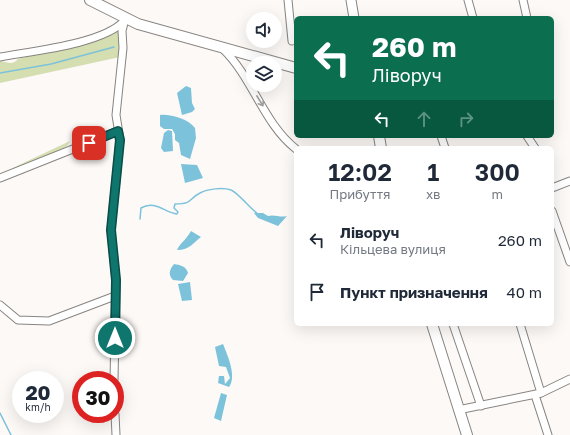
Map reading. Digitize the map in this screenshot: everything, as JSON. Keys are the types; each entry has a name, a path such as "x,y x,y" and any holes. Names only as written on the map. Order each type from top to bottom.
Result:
{"highway":[{"path":"90,0 125,19 138,24 294,67"},
{"path":"433,326 467,435"}],"main road":[{"path":"351,0 354,16"}],"street":[{"path":"288,0 292,41 294,40"},
{"path":"468,0 473,16"},
{"path":"523,0 527,16"},
{"path":"0,58 90,39 117,28 125,19"},
{"path":"114,371 115,296 111,230 120,140 116,115 123,48 122,31 125,19"},
{"path":"221,47 238,64 274,125 294,147"},
{"path":"0,178 118,131"},
{"path":"554,187 570,181"},
{"path":"554,217 570,262"},
{"path":"0,305 18,320 48,321 115,296"},
{"path":"454,326 481,406"},
{"path":"521,326 548,435"},
{"path":"458,410 538,394 570,379"},
{"path":"115,423 116,435"}],"green space":[{"path":"115,30 120,31 120,57 0,83 0,61 12,63 18,59 91,40"},
{"path":"70,141 67,146 59,151 0,177 0,174"}],"water":[{"path":"186,86 191,88 192,103 195,109 192,112 182,115 177,93"},
{"path":"160,115 169,115 179,118 188,122 195,128 196,138 190,159 181,155 179,143 175,140 175,134 172,129 164,129 160,126"},
{"path":"168,130 172,131 173,151 164,152 161,148 164,133"},
{"path":"181,164 197,165 203,178 185,183"},
{"path":"254,213 263,213 268,216 287,216 278,226 258,218"},
{"path":"191,231 201,237 187,248 177,250 188,236"},
{"path":"174,264 182,266 186,269 188,273 183,281 173,280 170,276 170,270"},
{"path":"190,282 192,300 182,301 178,284"},
{"path":"223,344 232,372 229,387 218,383 219,376 224,376 225,384 230,378 226,367 219,366 215,347"},
{"path":"221,393 227,395 221,421 214,418"}],"waterway":[{"path":"0,73 51,64 114,47"},
{"path":"140,219 141,208 146,206 151,205 159,207 177,214 178,212 174,208 175,204 188,202 196,195 203,192 220,189 234,191 259,215"},
{"path":"0,413 11,435"}],"route":[{"path":"89,143 118,131 120,140 111,230 111,244 116,280 115,338"}]}
